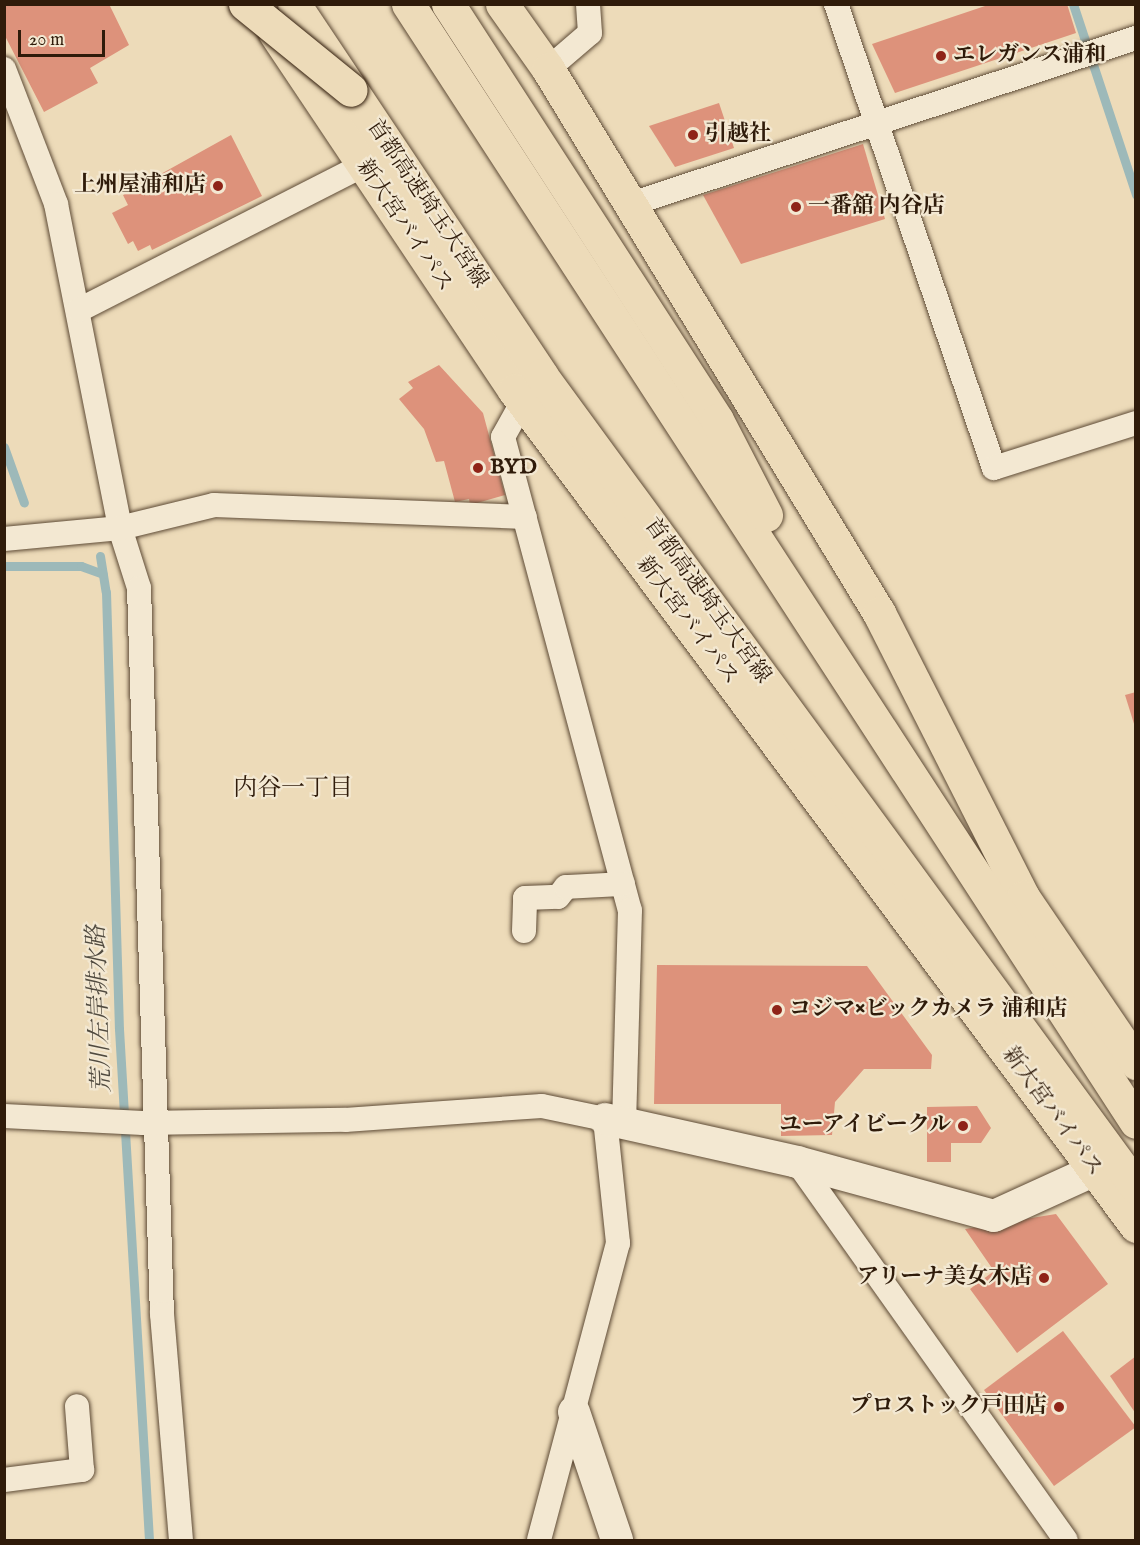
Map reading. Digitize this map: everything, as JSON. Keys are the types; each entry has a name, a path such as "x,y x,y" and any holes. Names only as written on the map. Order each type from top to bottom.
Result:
{"highway":[{"path":"244,4 351,90"},
{"name":"新大宮バイパス","path":"256,4 523,401 1136,1226"},
{"name":"首都高速埼玉大宮線","path":"294,4 541,375 1136,1187"},
{"path":"408,4 846,670 1062,1016 1136,1122"},
{"path":"448,4 717,420 846,670"},
{"path":"502,4 548,69 879,613 1023,897 1136,1064"}],"street":[{"path":"548,69 590,33 588,4"},
{"path":"836,4 994,468 1136,423"},
{"path":"631,204 1136,38"},
{"path":"4,69 56,204 79,310 115,528 139,588 151,1123 162,1314 181,1540"},
{"path":"79,310 363,165"},
{"path":"523,401 503,437 630,910 614,1120 618,1243 539,1540"},
{"path":"4,539 115,528 214,505 525,517"},
{"path":"524,931 525,898 558,897 566,887 623,884"},
{"path":"4,1116 151,1123 345,1120 542,1106 797,1162 994,1216 1095,1170"},
{"path":"797,1162 1066,1540"},
{"path":"4,1480 82,1470 77,1406"},
{"path":"574,1412 617,1540"}],"building":[{"path":"4,4 109,4 129,45 90,68 98,83 44,112 4,34"},
{"name":"エレガンス浦和","path":"991,4 1067,4 1076,33 895,93 872,44"},
{"path":"719,103 734,148 675,167 649,126"},
{"path":"231,135 262,196 152,250 150,245 138,251 133,241 128,244 112,213 128,205 123,195"},
{"name":"一番舘 内谷店","path":"863,144 885,219 741,264 703,195"},
{"path":"439,365 483,413 505,495 470,505 469,499 455,502 444,461 436,462 424,429 399,399 413,388 408,382"},
{"path":"1136,692 1136,727 1135,727 1125,695"},
{"name":"コジマ×ビックカメラ 浦和店","path":"657,965 867,966 932,1055 931,1069 864,1069 835,1102 832,1135 781,1136 781,1104 654,1104"},
{"path":"977,1106 991,1128 981,1143 951,1143 951,1162 927,1162 927,1107"},
{"name":"アリーナ美女木店","path":"1056,1214 1108,1284 1017,1353 970,1289 994,1271 965,1229"},
{"name":"プロストック戸田店","path":"1063,1331 1136,1427 1054,1486 984,1390"},
{"path":"1136,1356 1136,1414 1110,1376"}],"waterway":[{"path":"1073,4 1136,195"},
{"path":"4,447 24,503"},
{"name":"荒川左岸排水路","path":"100,556 106,592 119,1029 149,1540"},
{"name":"荒川左岸排水路","path":"4,566 81,566 103,574"}],"place":[{"name":"エレガンス浦和","path":"941,56"},
{"name":"引越社","path":"693,135"},
{"name":"上州屋浦和店","path":"218,186"},
{"name":"一番舘 内谷店","path":"796,207"},
{"name":"BYD","path":"478,468"},
{"name":"コジマ×ビックカメラ 浦和店","path":"777,1010"},
{"name":"ユーアイビークル","path":"963,1126"},
{"name":"アリーナ美女木店","path":"1044,1278"},
{"name":"プロストック戸田店","path":"1059,1407"}],"district":[{"name":"内谷一丁目","path":"293,789"}]}
